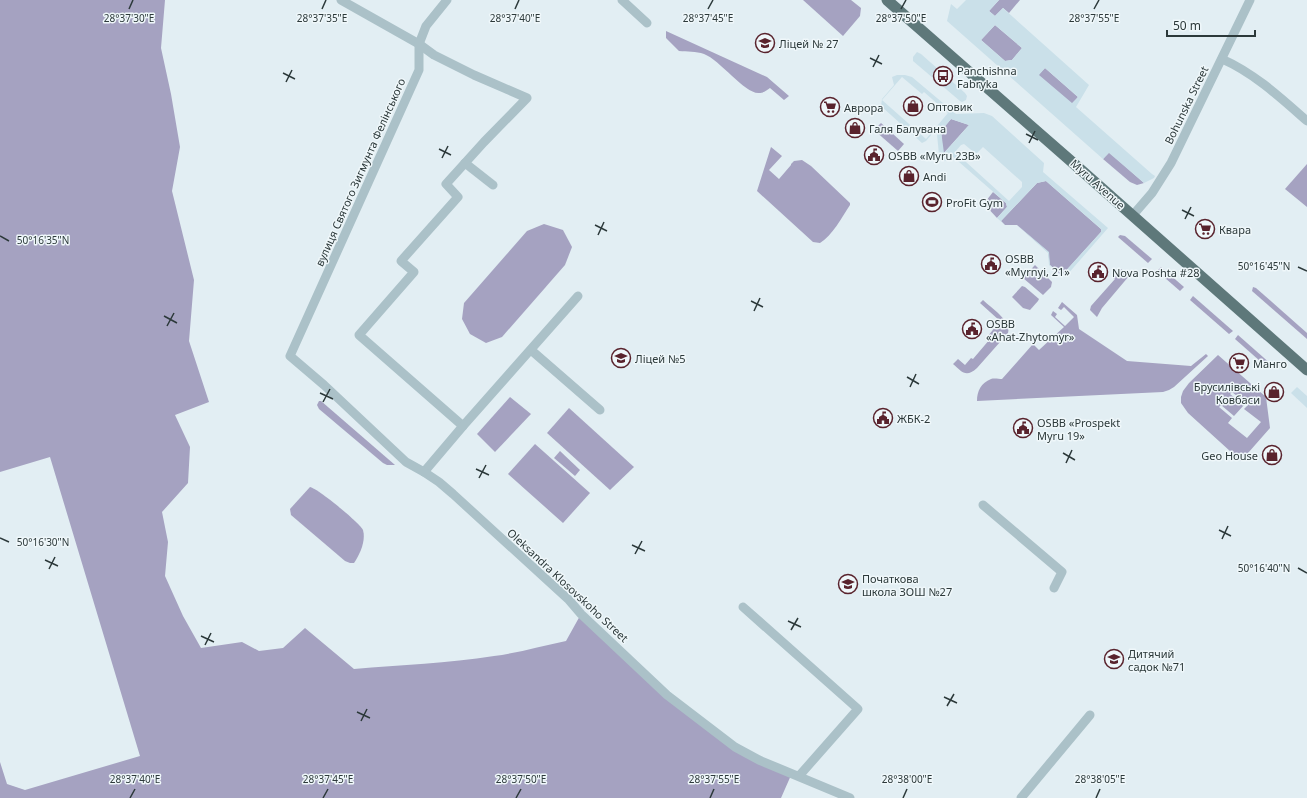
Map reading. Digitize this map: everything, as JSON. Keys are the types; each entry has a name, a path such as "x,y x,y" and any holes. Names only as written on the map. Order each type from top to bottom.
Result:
{"main road":[{"name":"Myru Avenue","path":"888,0 1307,370"}],"street":[{"path":"341,0 419,44 434,55 474,75 527,98 446,184 458,197 401,261 414,272 359,335 464,426"},
{"name":"вулиця Святого Зигмунта Фелінського","path":"290,356 420,70 419,44 426,26 447,0"},
{"path":"622,0 647,23"},
{"name":"Bohunska Street","path":"1132,215 1152,193 1171,163 1250,0"},
{"path":"1222,59 1233,64 1256,79 1307,121"},
{"path":"465,163 493,185"},
{"path":"424,472 578,296"},
{"path":"530,350 600,410"},
{"name":"Oleksandra Klosovskoho Street","path":"290,356 324,385 406,462 439,482 453,494 569,600 581,614 667,695 735,747 759,760 850,798"},
{"path":"983,505 1062,572 1054,588"},
{"path":"743,607 858,708 799,776"},
{"path":"1021,798 1090,716"}],"shaded area":[{"path":"0,0 165,0 161,48 180,147 172,191 194,280 189,341 209,402 175,415 190,447 188,483 162,512 168,542 165,576 183,616 201,648 242,642 259,651 283,648 305,628 354,669 442,662 503,655 566,641 581,614 667,695 735,747 792,773 781,798 0,798 0,762 7,784 25,790 140,756 50,457 0,472"},
{"path":"803,0 851,0 861,8 860,16 843,36"},
{"path":"966,0 999,0 989,11 995,16 1003,8 1089,85 1076,107 1155,176 1154,178 1144,183 1109,153 1103,159 947,21 951,4 957,9","holes":["995,25 1022,48 1012,60 1005,61 981,40","1045,68 1078,97 1072,103 1039,75"]},
{"path":"999,0 1020,0 1009,13 1003,8 995,16 989,11"},
{"path":"995,25 1022,48 1012,60 1005,61 981,40"},
{"path":"666,31 767,77 789,96 784,100 770,88 759,93 753,92 740,83 710,57 698,52 679,51 666,38"},
{"path":"917,52 965,93 967,96 966,100 962,102 960,101 913,61 913,57"},
{"path":"1045,68 1078,97 1072,104 1038,75"},
{"path":"897,75 905,75 912,77 956,114 984,113 992,116 1044,163 1043,172 1108,228 1067,275 1062,275 1101,232 1101,229 1046,181 1037,183 1001,221 1005,225 997,218 1007,207 1006,203 951,155 945,161 939,155 937,134 932,134 922,143 881,106 882,99 894,85 892,77","holes":["902,77 922,94 924,92 948,113 926,139 882,100","951,119 969,125 944,153 941,131","964,144 976,154 983,147 1022,182 1022,187 1009,201 955,152 961,145"]},
{"path":"951,119 969,125 943,154 941,131"},
{"path":"881,123 904,144 898,151 874,130"},
{"path":"771,147 782,156 769,170 779,179 794,161 802,160 811,166 850,203 833,231 820,243 813,242 757,191"},
{"path":"1109,152 1144,183 1137,185 1130,182 1103,159"},
{"path":"1307,164 1307,207 1285,189"},
{"path":"1046,181 1101,229 1101,232 1062,275 1050,265 1048,252 1017,225 1005,225 1001,221 1037,183"},
{"path":"993,192 1006,203 1007,207 997,218 985,205 986,201"},
{"path":"544,224 563,230 572,247 565,265 502,337 486,343 470,334 462,319 464,303 527,231"},
{"path":"1017,225 1049,252 1050,265 1061,275 1049,265 1048,253"},
{"path":"1120,235 1125,236 1152,259 1148,263 1118,237"},
{"path":"1035,265 1052,282 1051,287 1043,295 1023,278"},
{"path":"1161,267 1184,287 1180,291 1157,271"},
{"path":"1121,269 1129,276 1102,308 1097,317 1090,310 1091,306 1115,279 1113,278"},
{"path":"1022,286 1039,299 1030,310 1023,308 1012,297"},
{"path":"1253,287 1307,333 1307,339 1252,291"},
{"path":"1193,296 1233,331 1229,334 1190,300"},
{"path":"983,300 1004,319 1007,324 1008,333 977,368 970,373 964,373 953,364 958,359 965,365 971,358 973,359 990,339 988,336 1000,321 980,303"},
{"path":"1062,302 1077,315 1079,329 1127,361 1191,366 1206,354 1208,356 1174,387 1163,392 977,401 982,385 992,379 1002,379 1033,344 1039,350 1064,327 1051,315 1053,311 1057,314 1055,317 1065,326 1074,317 1064,307 1061,310 1058,308"},
{"path":"1238,335 1272,365 1269,369 1235,339"},
{"path":"1218,355 1266,397 1270,428 1241,461 1188,413 1181,403 1183,391 1189,383","holes":["1232,392 1248,405 1244,409 1261,422 1247,438 1228,423 1232,418 1219,407 1221,405 1234,416 1244,405 1230,394"]},
{"path":"1297,387 1307,396 1307,408 1291,393"},
{"path":"510,397 531,414 495,452 477,434"},
{"path":"319,401 321,401 395,465 387,465 383,463 319,409 317,405"},
{"path":"569,408 634,467 610,490 547,433"},
{"path":"535,444 590,493 563,523 508,474"},
{"path":"560,451 580,470 575,476 554,458"},
{"path":"310,487 321,493 338,506 363,530 364,539 362,547 354,563 345,561 291,515 290,509"}],"place":[{"name":"Ліцей № 27","path":"765,43"},
{"name":"Panchishna Fabryka","path":"943,76"},
{"name":"Оптовик","path":"913,106"},
{"name":"Аврора","path":"830,107"},
{"name":"Галя Балувана","path":"855,128"},
{"name":"OSBB «Myru 23B»","path":"874,155"},
{"name":"Andi","path":"909,176"},
{"name":"ProFit Gym","path":"932,202"},
{"name":"Квара","path":"1205,229"},
{"name":"OSBB «Myrnyi, 21»","path":"991,264"},
{"name":"Nova Poshta #28","path":"1098,272"},
{"name":"OSBB «Ahat-Zhytomyr»","path":"972,329"},
{"name":"Ліцей №5","path":"621,358"},
{"name":"Манго","path":"1239,363"},
{"name":"Брусилівські Ковбаси","path":"1274,392"},
{"name":"ЖБК-2","path":"883,418"},
{"name":"OSBB «Prospekt Myru 19»","path":"1023,428"},
{"name":"Geo House","path":"1272,455"},
{"name":"Початкова школа ЗОШ №27","path":"848,584"},
{"name":"Дитячий садок №71","path":"1114,659"}]}
